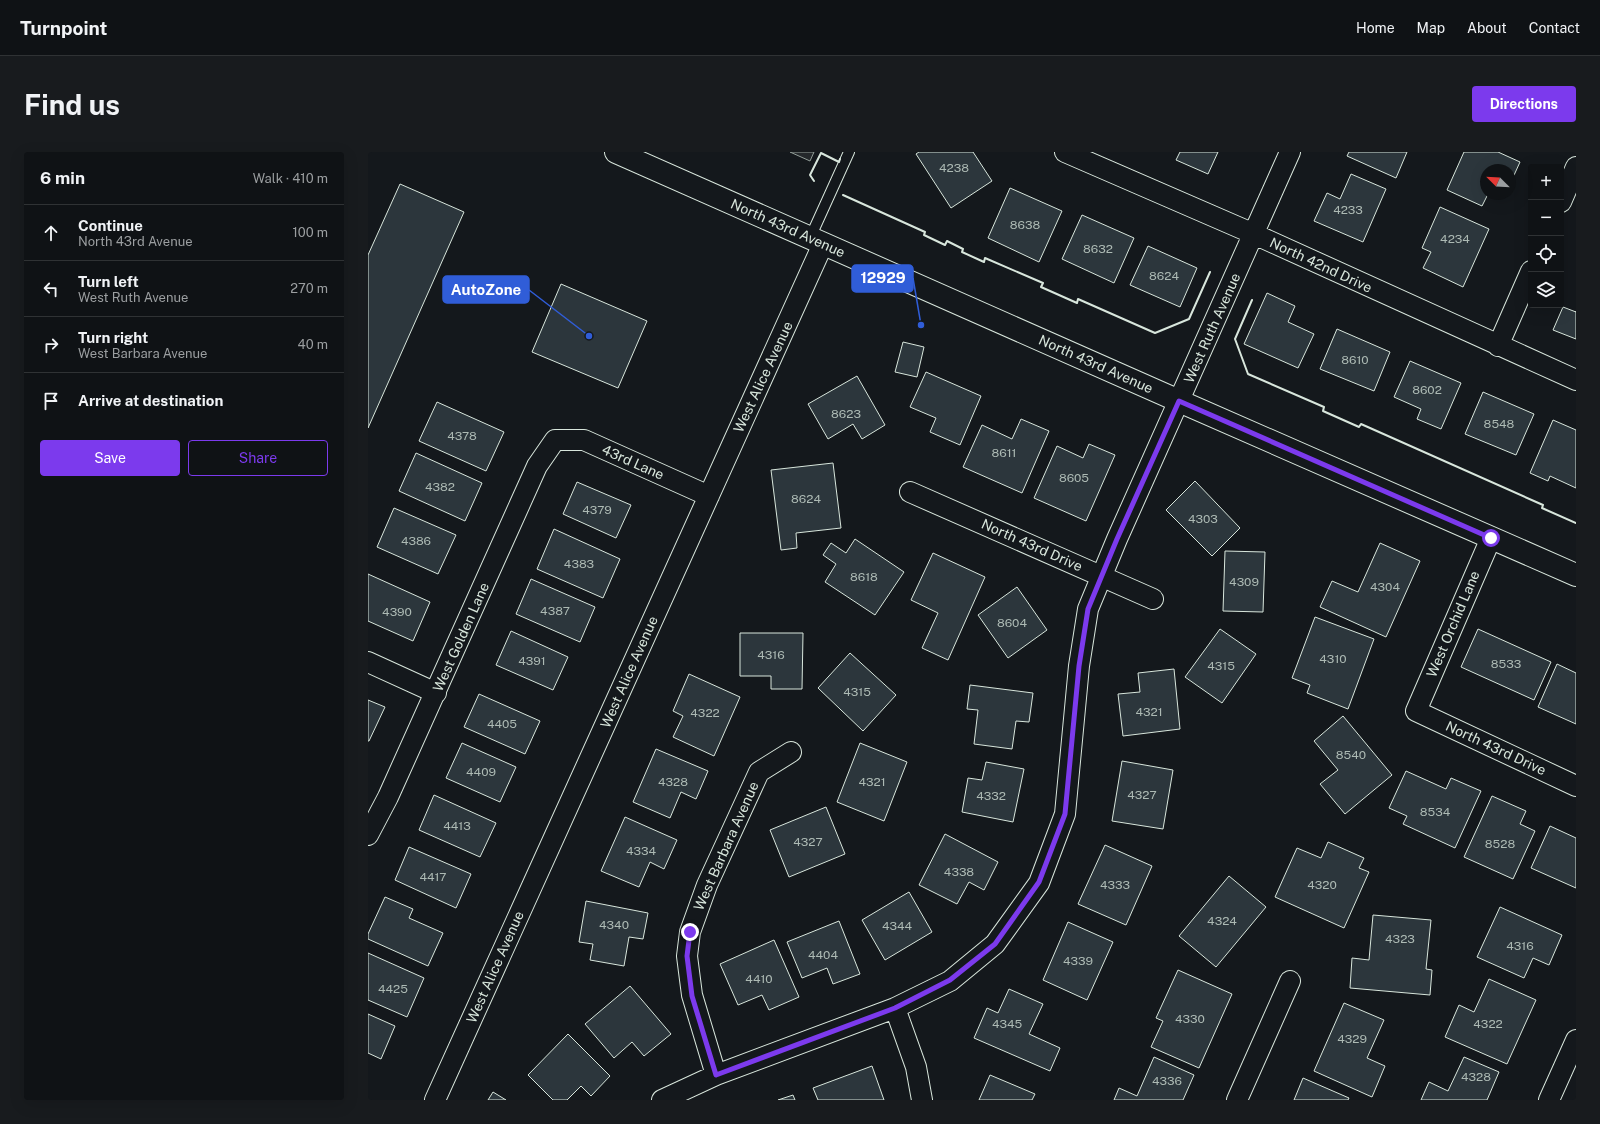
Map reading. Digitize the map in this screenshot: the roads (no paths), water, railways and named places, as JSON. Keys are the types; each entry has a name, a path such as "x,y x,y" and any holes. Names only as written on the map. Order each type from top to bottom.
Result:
{"main road":[{"name":"North 43rd Avenue","path":"616,152 1179,401 1576,574"}],"street":[{"name":"North 42nd Drive","path":"1065,152 1254,234 1498,346 1576,380"},
{"name":"West Ruth Avenue","path":"662,1100 716,1075 895,1008 950,980 995,944 1039,882 1065,814 1079,666 1088,609 1290,152"},
{"path":"1562,200 1576,167"},
{"name":"West Alice Avenue","path":"435,1100 709,496 817,241"},
{"path":"1498,346 1531,272"},
{"name":"43rd Lane","path":"555,440 584,440 709,496"},
{"name":"West Golden Lane","path":"368,835 388,797 436,693 537,466 555,440"},
{"name":"North 43rd Drive","path":"910,492 1154,598"},
{"name":"West Orchid Lane","path":"1416,711 1491,538"},
{"path":"368,662 436,693"},
{"name":"North 43rd Drive","path":"1416,711 1576,786"},
{"name":"West Barbara Avenue","path":"716,1075 692,996 687,956 690,932 707,885 759,772 791,752"},
{"path":"1237,1100 1290,981"},
{"path":"895,1008 916,1066 922,1100"},
{"path":"1549,1100 1576,1040"}],"lane":[{"path":"817,241 849,152"}],"place":[{"name":"12929","path":"921,325"},
{"name":"AutoZone","path":"589,336"}]}
